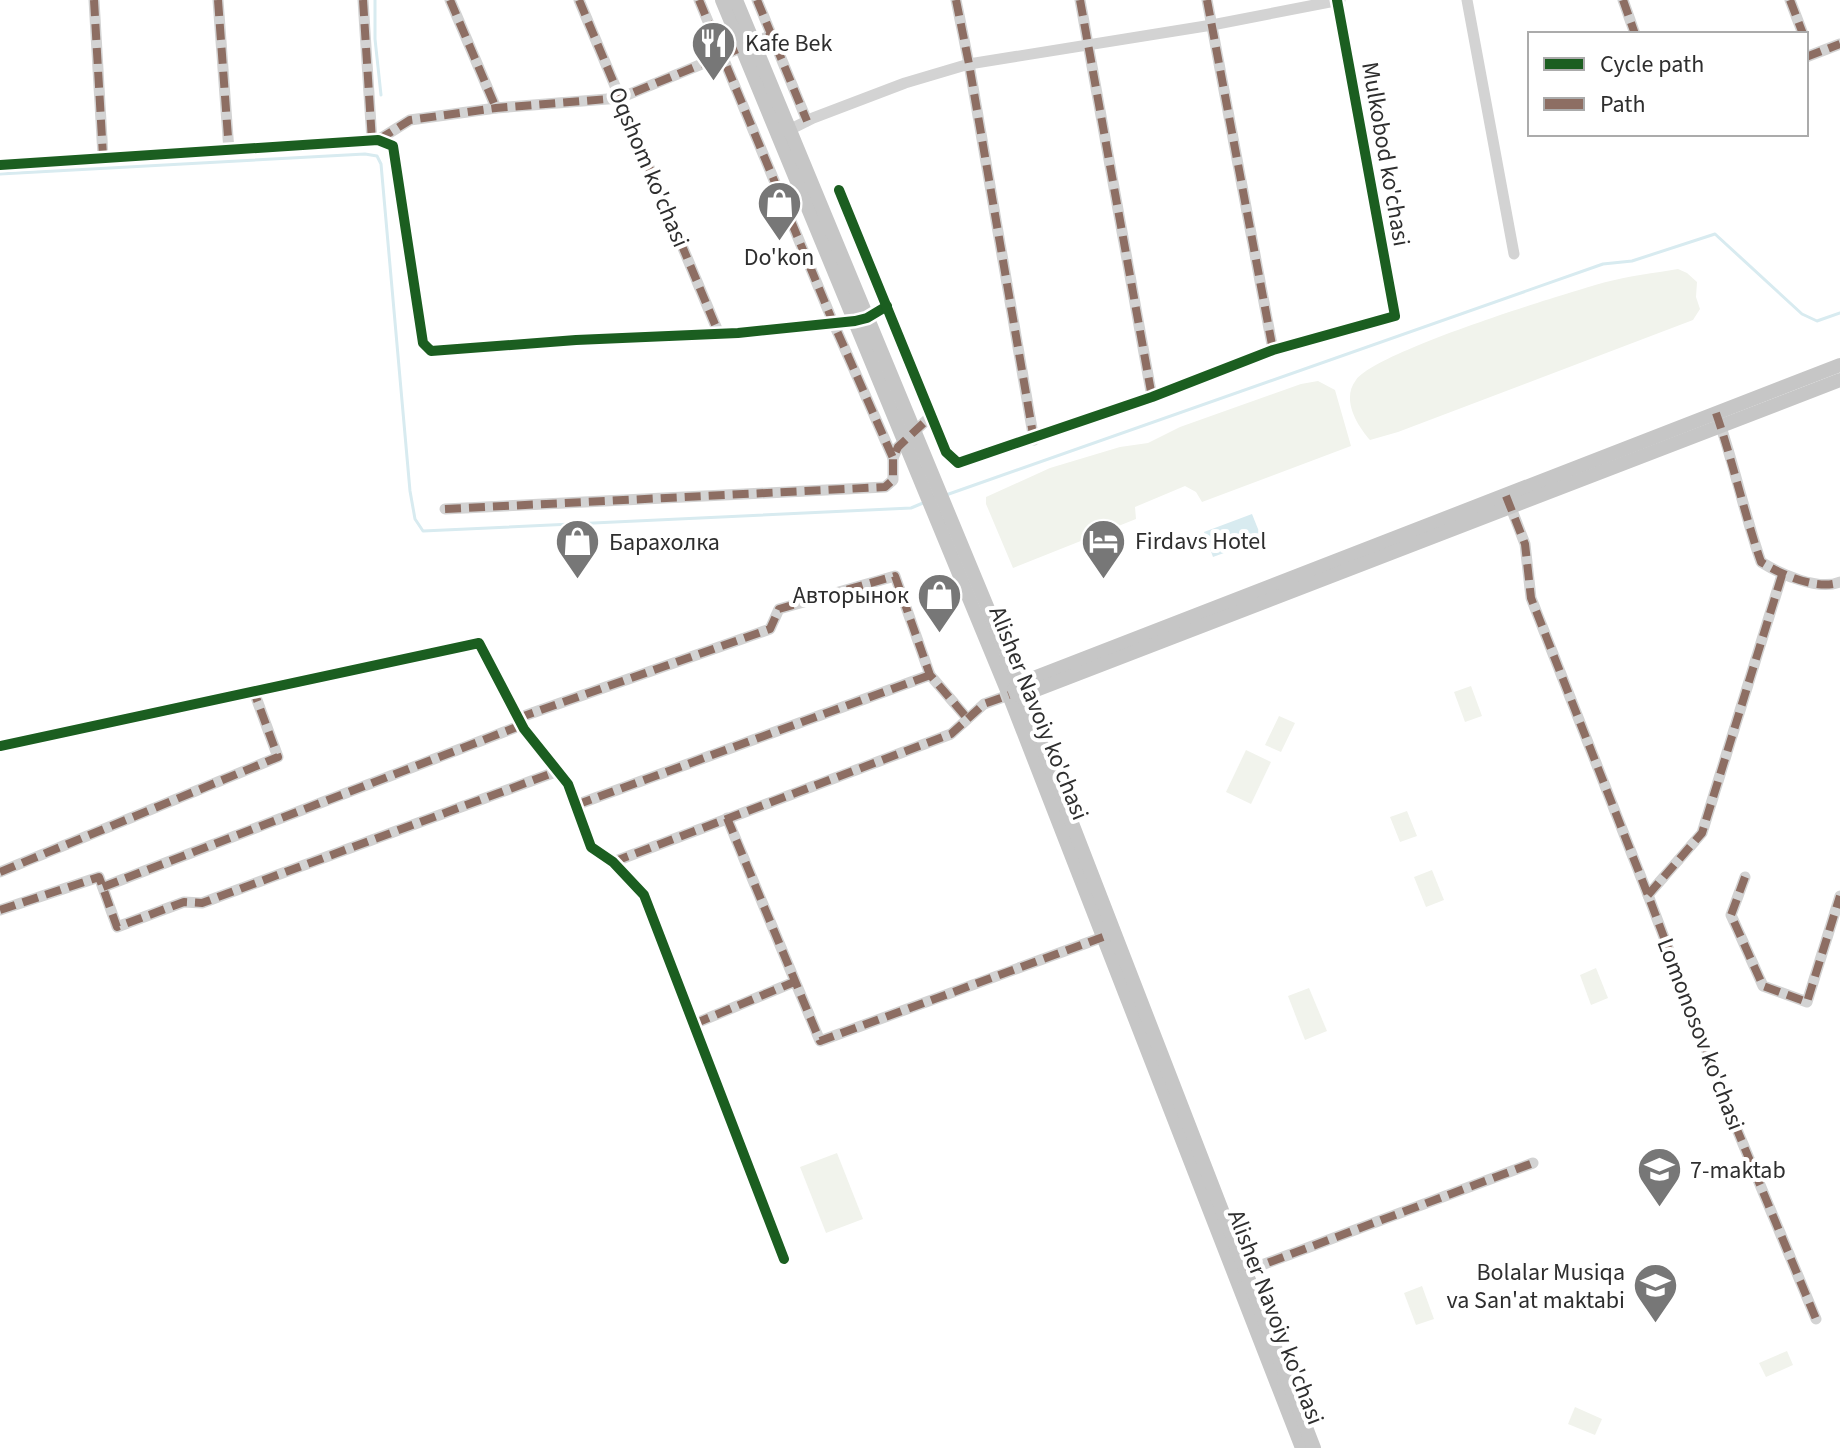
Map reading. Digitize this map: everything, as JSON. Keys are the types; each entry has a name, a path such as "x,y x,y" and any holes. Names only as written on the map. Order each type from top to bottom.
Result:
{"main road":[{"name":"Alisher Navoiy ko'chasi","path":"722,0 748,44"},
{"name":"Alisher Navoiy ko'chasi","path":"736,0 748,44 784,132 942,515 1037,734 1296,1416 1314,1448"},
{"path":"1718,420 1840,365"},
{"path":"1017,691 1718,420 1840,380"},
{"name":"Alisher Navoiy ko'chasi","path":"942,515 1008,656 1017,691 1103,937 1246,1271 1296,1416 1302,1448"},
{"path":"1008,656 1025,668 1050,678"},
{"path":"1037,734 1035,719 1038,700 1050,678"}],"street":[{"path":"94,0 103,156"},
{"path":"218,0 229,151"},
{"path":"363,0 375,140"},
{"path":"450,0 496,108"},
{"name":"Oqshom ko'chasi","path":"579,0 719,334"},
{"path":"445,509 885,487 893,480 893,458 699,0"},
{"path":"757,0 807,121"},
{"path":"956,0 1034,440"},
{"path":"1080,0 1152,397"},
{"path":"839,190 946,452 958,463 1034,440 1273,350 1207,0"},
{"path":"784,132 905,83 969,64 1212,25 1338,0"},
{"name":"Mulkobod ko'chasi","path":"1273,350 1395,316 1338,0"},
{"path":"1467,0 1514,254"},
{"path":"1623,0 1634,32"},
{"path":"1790,0 1802,32"},
{"path":"375,140 410,120 496,108 620,98 772,35"},
{"path":"1808,56 1840,44"},
{"path":"0,165 375,140 393,146 423,343 431,351 576,340 719,334 861,319 887,306"},
{"path":"893,458 931,416"},
{"path":"1718,420 1761,562 1782,575 1830,586 1840,582"},
{"name":"Lomonosov ko'chasi","path":"1508,501 1525,544 1531,598 1733,1120 1816,1319"},
{"path":"1648,895 1702,833 1782,575"},
{"path":"103,887 520,721 770,629 779,609 895,576 930,675 967,718"},
{"path":"0,746 479,643 520,721 568,784 591,847 613,862 644,895 784,1259"},
{"path":"576,805 930,675"},
{"path":"613,862 951,734 984,704 1017,691"},
{"path":"0,872 278,757 254,692"},
{"path":"0,910 99,877 117,927 184,902 202,903 558,771"},
{"path":"727,818 820,1041 1103,937"},
{"path":"1745,877 1731,915 1763,986 1807,1002 1840,896"},
{"path":"694,1024 794,982"},
{"path":"1246,1271 1533,1163"}],"shaded area":[{"path":"1678,269 1697,282 1696,297 1700,309 1693,320 1370,440 1352,412 1350,395 1356,380 1398,354 1433,339 1584,288"},
{"path":"1318,381 1335,390 1351,446 1202,502 1196,492 1185,486 1135,507 1136,519 1013,568 986,504 986,497 1050,468 1120,447 1148,443 1180,427 1301,384"},
{"path":"1252,514 1262,539 1213,557 1204,532"},
{"path":"1471,686 1482,716 1465,722 1454,692"},
{"path":"1279,716 1295,723 1281,752 1265,745"},
{"path":"1246,750 1271,762 1251,804 1226,792"},
{"path":"1407,811 1417,836 1400,842 1390,817"},
{"path":"1432,870 1444,900 1426,907 1414,877"},
{"path":"1596,968 1608,998 1591,1005 1580,975"},
{"path":"1309,988 1327,1031 1305,1040 1288,996"},
{"path":"837,1153 863,1219 826,1233 800,1167"},
{"path":"1422,1286 1434,1319 1416,1325 1404,1293"},
{"path":"1787,1351 1793,1365 1766,1377 1759,1363"},
{"path":"1575,1407 1602,1419 1595,1435 1568,1424"}],"waterway":[{"path":"375,0 375,39 381,95"},
{"path":"0,174 365,154 377,156 381,164 410,491 415,519 423,531 911,508 923,503"},
{"path":"946,495 1603,264 1632,261 1715,234 1802,314 1817,321 1840,313"}],"marked path":[{"path":"94,0 103,156"},
{"path":"218,0 229,151"},
{"path":"363,0 372,141"},
{"path":"450,0 496,108"},
{"path":"579,0 719,334"},
{"path":"699,0 893,458"},
{"path":"757,0 807,121"},
{"path":"956,0 1034,440"},
{"path":"1080,0 1152,397"},
{"path":"1207,0 1273,350"},
{"path":"1623,0 1634,32"},
{"path":"1790,0 1802,32"},
{"path":"378,140 410,120 496,108 620,98 772,35"},
{"path":"1808,56 1840,44"},
{"path":"1716,413 1761,562 1810,583 1840,582"},
{"path":"445,509 885,487 893,480 893,458 898,447 931,416"},
{"path":"1506,496 1525,544 1531,598 1733,1120 1816,1319"},
{"path":"1648,895 1702,833 1782,575"},
{"path":"518,718 770,629 779,609 895,576 930,675 967,718"},
{"path":"576,805 930,675"},
{"path":"0,872 278,757 254,692"},
{"path":"613,862 951,734 984,704 1009,695"},
{"path":"103,887 522,725"},
{"path":"0,910 99,877 117,927 184,902 202,903 558,771"},
{"path":"727,818 820,1041 1103,937"},
{"path":"1745,877 1731,915 1763,986 1807,1002 1840,896"},
{"path":"694,1024 794,982"},
{"path":"1246,1271 1533,1163"}],"cycle path":[{"path":"839,190 946,452 958,463 1152,397 1273,350 1395,316 1337,0"},
{"path":"0,165 378,140 393,146 423,343 431,351 576,340 738,333 855,321 887,306"},
{"path":"0,746 479,643 524,729 568,784 591,847 613,862 644,895 784,1259"}],"place":[{"name":"Kafe Bek","path":"714,82"},
{"name":"Do'kon","path":"779,242"},
{"name":"Firdavs Hotel","path":"1104,580"},
{"name":"Барахолка","path":"578,581"},
{"name":"Авторынок","path":"940,634"},
{"name":"7-maktab","path":"1659,1209"},
{"name":"Bolalar Musiqa va San'at maktabi","path":"1656,1325"}]}
